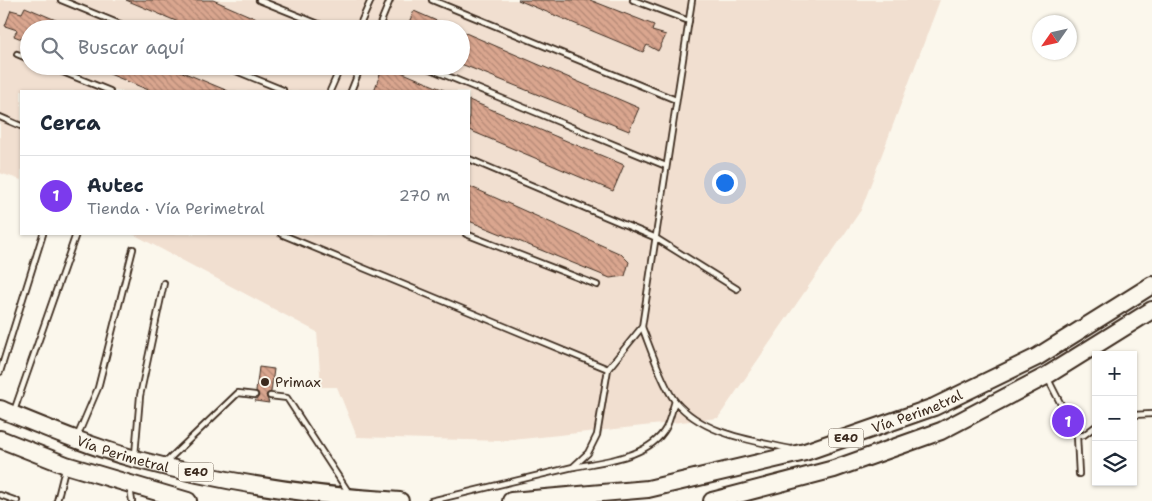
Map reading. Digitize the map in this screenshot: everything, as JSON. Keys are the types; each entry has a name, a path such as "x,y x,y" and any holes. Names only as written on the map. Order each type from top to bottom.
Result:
{"highway":[{"name":"Vía Perimetral","path":"511,501 648,489 804,452 934,407 1037,356 1152,285"},
{"name":"Vía Perimetral","path":"712,501 834,469 941,431 1046,376 1152,310"},
{"name":"Vía Perimetral","path":"7,412 135,458 224,479 352,498 400,501"},
{"name":"Vía Perimetral","path":"0,439 66,465 188,501"}],"lane":[{"path":"61,0 110,20"},
{"path":"260,0 309,20"},
{"path":"362,20 371,0"},
{"path":"382,20 390,0"},
{"path":"432,0 676,100"},
{"path":"634,0 689,21"},
{"path":"692,0 654,237 642,328 675,401 695,419 726,434 804,452"},
{"path":"70,75 108,90"},
{"path":"246,75 283,90"},
{"path":"330,90 337,75"},
{"path":"350,90 357,75"},
{"path":"445,75 666,166"},
{"path":"0,117 20,126"},
{"path":"470,159 654,237 737,289"},
{"path":"0,372 43,235"},
{"path":"7,412 76,235"},
{"path":"284,235 608,369"},
{"path":"469,235 598,285"},
{"path":"77,438 98,388 133,249"},
{"path":"135,458 140,396 164,283"},
{"path":"573,467 588,453 597,435 608,369 642,328"},
{"path":"1046,376 1077,436 1079,474"},
{"path":"164,465 238,393 255,395"},
{"path":"270,396 287,398 352,498"},
{"path":"431,501 634,453 652,443 666,428 675,401"},
{"path":"1137,415 1152,414"},
{"path":"1077,436 1084,435 1092,429"},
{"path":"57,501 66,465"},
{"path":"129,484 132,501"},
{"path":"0,495 17,501"}],"shaded area":[{"path":"0,0 940,0 861,210 718,418 503,441 357,437 337,387 321,387 317,332 135,235 470,235 470,90 20,90 20,180 0,173"}],"building":[{"path":"126,0 213,0 259,20 174,20"},
{"path":"518,0 590,0 654,25 652,31 666,35 658,51 647,45 643,52"},
{"path":"25,7 56,20 20,20 20,38 14,36 17,30 5,26 11,10 22,13"},
{"path":"414,11 434,20 410,20"},
{"path":"470,35 639,108 629,131 470,68"},
{"path":"112,75 190,75 226,90 149,90"},
{"path":"380,75 408,75 444,90 374,90"},
{"path":"470,100 624,165 613,191 470,130"},
{"path":"470,186 621,254 629,262 625,276 610,278 470,221"},
{"name":"Primax","path":"259,367 274,369 271,392 266,395 269,403 255,401 259,396 256,391"}],"place":[{"name":"Primax","path":"265,382"},
{"name":"Autec","path":"1068,421"}]}
